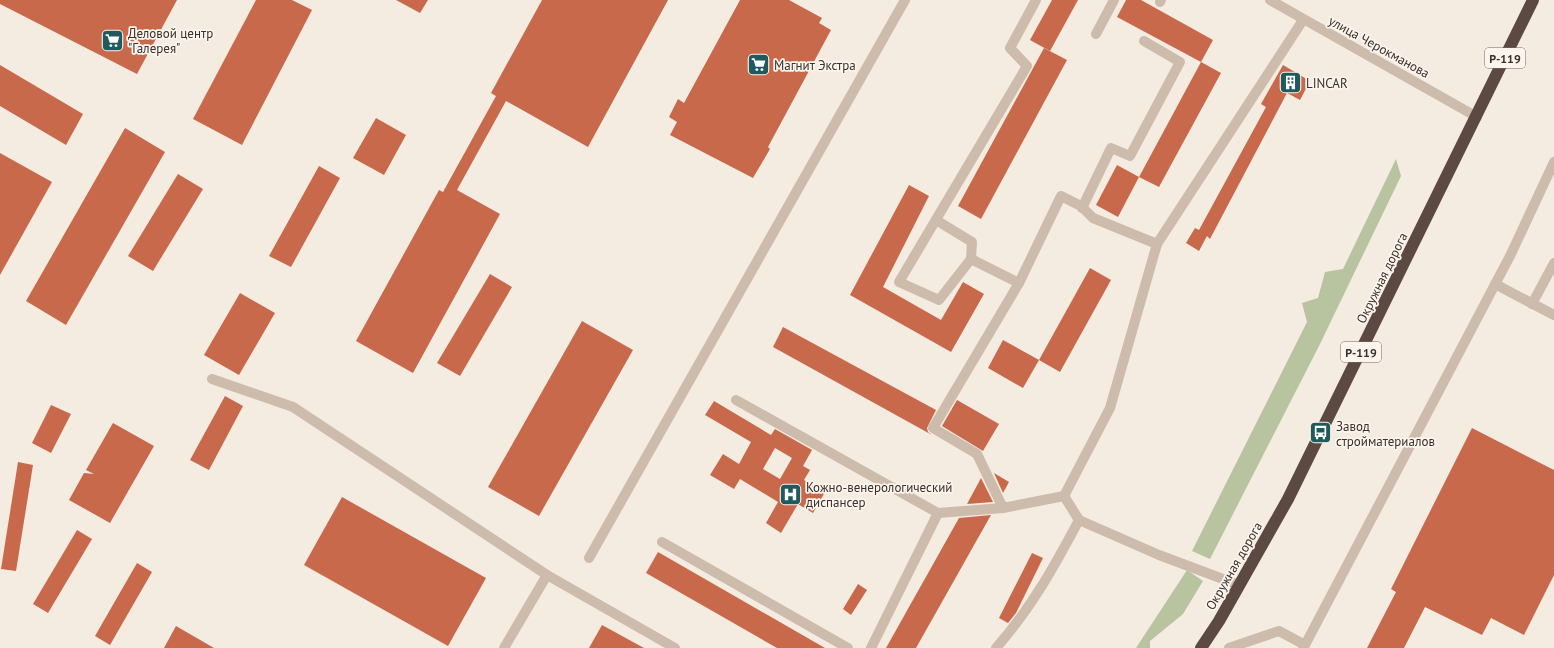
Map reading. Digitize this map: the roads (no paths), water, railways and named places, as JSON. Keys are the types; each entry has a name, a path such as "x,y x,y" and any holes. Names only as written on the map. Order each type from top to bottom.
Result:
{"highway":[{"name":"Окружная дорога","path":"1201,648 1288,500 1533,0"}],"street":[{"path":"589,558 905,0"},
{"path":"936,220 972,242 971,259 939,300 899,282 1027,66 1010,48 1036,0"},
{"path":"1096,34 1114,0"},
{"name":"улица Черокманова","path":"1270,0 1477,117"},
{"path":"1064,496 1110,408 1157,244 1303,20"},
{"path":"1082,208 1111,148 1130,156 1180,62 1144,41"},
{"path":"1229,648 1279,631 1304,646 1495,284 1554,162"},
{"path":"1003,508 977,454 933,428 1019,283 1062,196 1082,208 1093,218 1157,244"},
{"path":"971,259 1019,283"},
{"path":"1532,304 1554,264"},
{"path":"1495,284 1554,315"},
{"path":"212,379 293,407 548,575 675,648"},
{"path":"736,400 938,513 1003,508 1064,496"},
{"path":"1064,496 1079,520 1159,555 1239,585"},
{"path":"871,648 938,513"},
{"path":"996,648 1011,631 1040,592 1079,520"},
{"path":"662,542 848,648"},
{"path":"504,648 548,575"}],"place":[{"name":"Деловой центр \"Галерея\"","path":"113,40"},
{"name":"Магнит Экстра","path":"759,65"},
{"name":"LINCAR","path":"1291,83"},
{"name":"Завод стройматериалов","path":"1321,433"},
{"name":"Кожно-венерологический диспансер","path":"791,494"}]}
